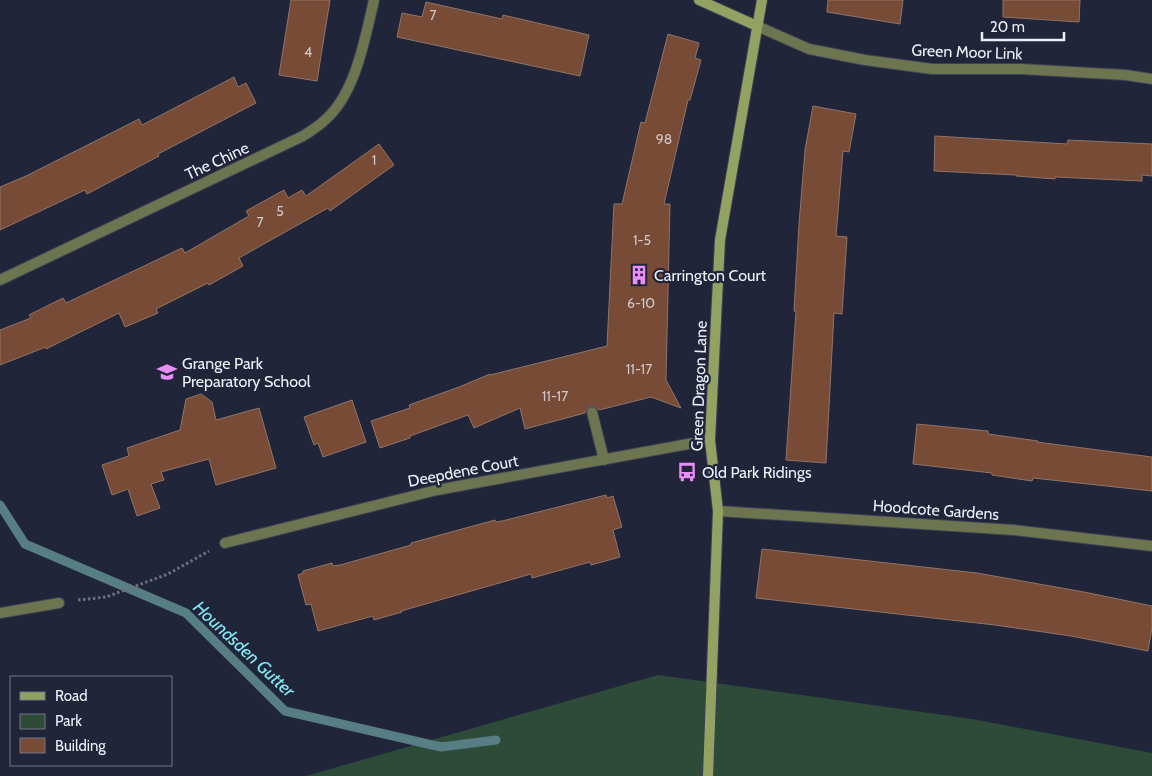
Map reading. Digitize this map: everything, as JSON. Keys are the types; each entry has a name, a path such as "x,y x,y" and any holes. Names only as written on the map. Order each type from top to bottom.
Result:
{"street":[{"name":"The Chine","path":"0,280 303,136 326,120 347,94 365,40 374,0"},
{"path":"699,0 757,26"},
{"name":"Green Dragon Lane","path":"708,776 718,511 710,440 720,240 762,0"},
{"name":"Green Moor Link","path":"757,26 809,50 932,69 1021,69 1126,74 1152,79"},
{"path":"592,412 604,460"},
{"name":"Deepdene Court","path":"225,543 437,490 710,440"},
{"name":"Hoodcote Gardens","path":"718,511 1014,530 1152,546"},
{"path":"0,612 59,603"}],"path":[{"path":"59,603 106,597 168,574 225,543"}],"green space":[{"path":"658,675 972,719 1152,753 1152,776 306,776"}],"building":[{"path":"291,0 330,0 317,81 279,75"},
{"path":"828,0 903,0 900,24 827,12"},
{"path":"1003,0 1080,0 1079,22 1003,17"},
{"path":"426,2 502,19 503,15 589,35 580,76 397,37 402,13 422,17"},
{"path":"668,34 699,43 695,58 701,60 690,100 688,100 664,204 670,204 666,380 681,408 651,397 599,410 594,406 590,406 585,413 525,429 520,408 474,428 468,415 380,448 371,421 410,408 409,405 490,374 607,346 614,204 622,204 641,122 645,123"},
{"path":"234,77 238,87 246,83 256,103 158,154 159,156 87,194 85,190 0,230 0,187 26,176 139,119 142,125"},
{"path":"813,106 856,114 849,152 843,151 836,236 847,237 842,314 834,313 826,463 786,460 796,311 794,311 799,224 805,150"},
{"path":"935,136 1067,144 1068,140 1152,144 1152,176 1142,175 1142,181 1055,177 1055,179 934,171"},
{"path":"379,144 394,165 330,211 328,208 239,258 243,266 209,285 208,283 156,309 158,313 125,327 119,313 46,349 46,347 0,365 0,330 31,318 29,315 63,298 66,303 182,248 185,253 249,216 246,211 284,190 288,198 302,190 306,196"},
{"path":"201,394 212,402 216,420 259,408 276,468 216,485 209,459 161,472 164,480 151,484 160,508 137,516 128,489 112,495 102,465 129,456 127,448 180,430 186,399"},
{"path":"352,400 366,442 323,457 318,443 314,445 304,417"},
{"path":"917,424 988,431 988,434 1037,442 1152,457 1152,491 1033,478 1032,481 992,475 992,473 913,464"},
{"path":"606,495 607,498 613,496 622,527 613,530 620,557 591,565 590,562 532,578 531,574 374,620 373,616 318,631 311,604 306,605 298,575 303,573 303,571 332,563 333,566 340,565 495,520 496,522 502,521"},
{"path":"762,549 977,573 1152,606 1152,628 1148,651 1071,636 995,625 756,598"}],"waterway":[{"name":"Houndsden Gutter","path":"0,505 25,544 186,613 285,711 441,747 496,740"}],"place":[{"name":"Carrington Court","path":"639,275"},
{"name":"Grange Park Preparatory School","path":"167,372"},
{"name":"Old Park Ridings","path":"687,472"}]}
